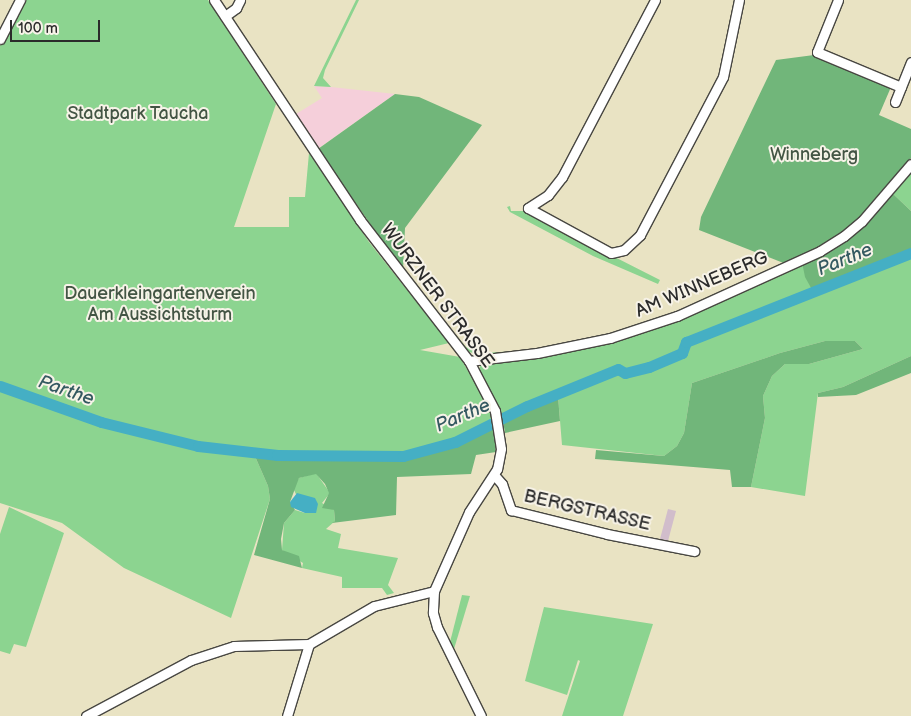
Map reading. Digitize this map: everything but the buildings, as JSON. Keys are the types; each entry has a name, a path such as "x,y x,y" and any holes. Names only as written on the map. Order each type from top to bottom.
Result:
{"street":[{"path":"0,39 20,0"},
{"name":"WURZNER STRASSE","path":"214,0 360,220 469,362 495,411 500,432 501,449 495,476 469,512 434,591 434,614 437,627 481,716"},
{"path":"225,16 236,8 240,0"},
{"path":"655,0 562,177 548,195 528,208 611,252 624,250 644,229 723,77 738,0"},
{"path":"838,0 817,52 901,87"},
{"path":"895,102 911,62"},
{"name":"AM WINNEBERG","path":"469,362 524,356 610,338 686,312 820,251 844,236 862,221 911,164"},
{"name":"BERGSTRASSE","path":"495,476 502,484 512,510 607,534 694,551"},
{"path":"86,716 191,660 234,646 309,644 374,606 434,591"},
{"path":"287,716 309,644"}],"shaded area":[{"path":"314,86 395,94 319,148 296,114 322,98"},
{"path":"668,509 676,511 668,541 660,539"}],"green space":[{"path":"24,0 208,0 276,104 234,227 289,227 289,197 305,197 309,153 369,242 449,343 420,350 460,357 492,413 493,420 458,440 438,449 403,456 254,454 268,486 270,499 231,618 124,568 62,523 0,503 0,46"},
{"path":"356,0 359,0 325,70 323,78 331,87 314,86"},
{"name":"Winneberg","path":"814,55 891,87 879,115 911,129 911,158 868,210 834,240 786,264 699,230 701,217 776,60"},
{"path":"395,94 419,97 482,125 405,228 403,271 318,149"},
{"path":"911,167 911,211 890,191"},
{"path":"890,191 911,211 911,258 815,295 805,277 802,262 823,252"},
{"path":"510,206 511,211 524,211 660,280 658,284 593,256 510,212 507,207"},
{"path":"911,258 911,356 843,387 818,393 805,496 751,487 765,418 763,396 772,376 785,364 809,364 863,349 855,341 825,341 780,353 692,383 684,433 677,446 664,456 562,445 558,396 570,388 502,414 479,370 481,363 629,336 802,262 897,264"},
{"path":"785,262 677,314 629,331 611,334 676,313"},
{"path":"403,271 466,347 480,353 521,351 600,337 509,355 480,355 466,351"},
{"path":"825,341 855,341 863,349 809,364 785,364 772,376 763,396 765,418 751,487 732,487 730,470 595,459 596,450 664,456 677,446 684,433 692,383 780,353"},
{"path":"911,356 911,373 856,395 818,397 818,393 843,387"},
{"path":"558,396 560,421 505,433 503,421"},
{"path":"493,424 496,452 476,455 471,474 397,477 396,515 332,523 335,521 334,510 322,508 329,493 325,484 316,474 299,478 290,502 295,510 284,523 281,539 282,550 299,556 302,568 254,555 270,499 268,486 254,454 403,456 438,449"},
{"path":"316,473 330,493 322,503 334,510 335,521 326,529 341,534 338,548 398,558 388,585 394,593 387,595 382,588 342,588 342,577 302,568 303,563 282,550 284,523 295,510 305,513 293,488 299,478"},
{"path":"9,507 64,533 26,647 14,644 10,654 0,651 0,534"},
{"path":"462,595 470,596 454,649 450,642"},
{"path":"544,607 653,624 623,716 562,716 580,661 578,660 567,695 525,681"}],"water":[{"path":"297,493 315,498 318,504 316,513 305,513 291,507 290,502"}],"waterway":[{"name":"Parthe","path":"0,386 101,422 198,446 277,455 403,456 455,442 527,406 618,369 625,373 649,367 682,353 686,342 911,253"}],"park label":[{"name":"Stadtpark Taucha","path":"138,114"},
{"name":"Dauerkleingartenverein Am Aussichtsturm","path":"160,305"}]}
